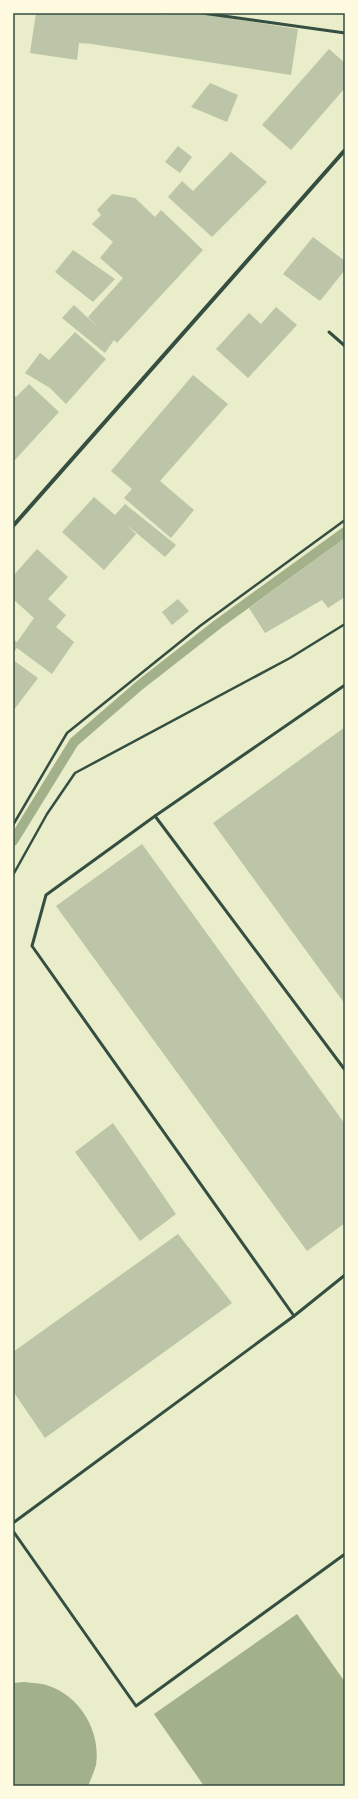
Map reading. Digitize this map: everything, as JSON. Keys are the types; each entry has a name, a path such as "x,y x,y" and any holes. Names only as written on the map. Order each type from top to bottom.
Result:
{"street":[{"path":"13,526 345,150"}],"lane":[{"path":"202,13 345,33"},
{"path":"329,332 345,346"},
{"path":"294,1316 32,946 46,895 155,816 345,685"},
{"path":"155,816 345,1070"},
{"path":"13,1523 294,1316 345,1275"},
{"path":"13,1531 136,1706 345,1554"}],"path":[{"path":"13,825 67,733 200,626 345,520"},
{"path":"13,876 47,814 75,773 290,658 345,624"}],"shaded area":[{"path":"297,1614 345,1682 345,1786 204,1786 154,1714"},
{"path":"24,1682 43,1684 60,1691 71,1698 86,1717 92,1728 97,1753 96,1765 88,1786 13,1786 13,1683"}],"building":[{"path":"36,13 155,13 166,15 166,13 198,13 298,29 291,75 92,44 79,43 77,60 30,53"},
{"path":"329,49 345,63 345,88 291,150 262,125"},
{"path":"210,83 238,95 227,122 191,107"},
{"path":"178,146 192,157 180,173 165,162"},
{"path":"231,152 267,182 212,237 168,197 182,181 193,191"},
{"path":"112,194 135,198 155,217 161,210 203,250 117,343 114,340 105,353 62,318 74,305 100,329 88,317 123,278 100,258 113,242 92,224 101,215 97,210"},
{"path":"313,237 345,261 345,270 320,301 283,274"},
{"path":"73,250 115,279 93,302 55,272"},
{"path":"276,307 297,325 248,378 216,349 249,313 261,324"},
{"path":"75,332 106,359 66,404 50,388 25,373 40,353 49,360"},
{"path":"193,375 228,404 160,481 194,510 171,538 124,498 132,489 111,471"},
{"path":"29,384 59,412 13,462 13,395 16,397"},
{"path":"94,497 115,515 125,504 176,545 165,557 127,525 136,534 104,570 62,532"},
{"path":"345,538 345,597 328,608 322,600 265,633 249,608"},
{"path":"37,549 68,577 48,599 66,615 56,627 74,642 52,674 17,648 13,653 13,639 17,642 34,618 13,599 13,576"},
{"path":"178,599 189,611 172,625 162,612"},
{"path":"13,660 38,678 13,711"},
{"path":"345,727 345,1004 213,823"},
{"path":"142,844 345,1124 345,1223 307,1251 56,906"},
{"path":"113,1123 176,1214 140,1241 75,1152"},
{"path":"178,1234 232,1303 45,1438 13,1391 13,1352"}],"waterway":[{"path":"13,841 74,742 140,685 218,624 345,532"}]}
